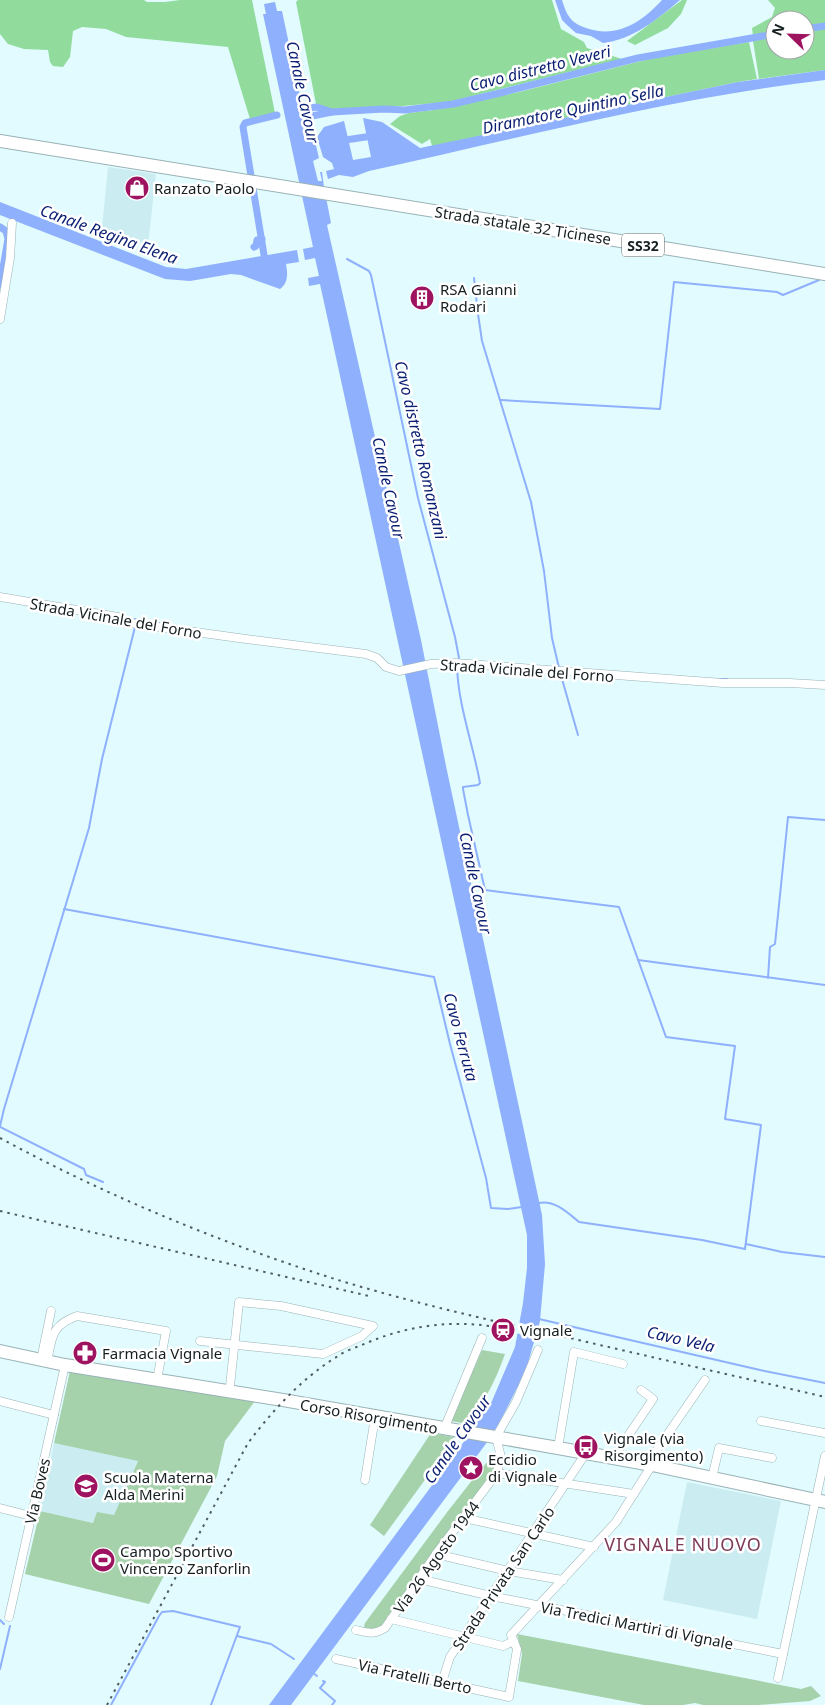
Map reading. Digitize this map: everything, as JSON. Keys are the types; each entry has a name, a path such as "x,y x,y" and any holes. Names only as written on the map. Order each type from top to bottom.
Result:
{"main road":[{"name":"Strada statale 32 Ticinese","path":"0,141 825,274"},
{"name":"Corso Risorgimento","path":"0,1351 65,1365 586,1453 820,1501"}],"street":[{"path":"0,319 10,258 12,223"},
{"name":"Strada Vicinale del Forno","path":"0,597 118,617 135,624 366,654 377,658 386,667 399,671 431,664 458,663 723,684 790,683 825,685"},
{"path":"200,1341 235,1344 323,1354 362,1336 373,1326 281,1306 239,1302 235,1344 229,1392"},
{"path":"44,1361 51,1311"},
{"path":"44,1361 55,1329 70,1318 77,1316 166,1331 157,1380"},
{"path":"444,1429 482,1338"},
{"path":"538,1350 516,1402 494,1437 501,1457 497,1473 634,1494"},
{"path":"558,1448 574,1352 623,1364"},
{"name":"Via Boves","path":"9,1617 65,1365"},
{"path":"540,1605 616,1522 634,1494 649,1465 705,1380"},
{"path":"613,1458 653,1400 641,1390"},
{"path":"0,1401 54,1415"},
{"path":"365,1480 375,1417"},
{"path":"761,1421 825,1434"},
{"path":"712,1478 719,1448 772,1458"},
{"name":"Strada Privata San Carlo","path":"442,1682 450,1657 586,1453"},
{"path":"778,1678 820,1501 825,1456"},
{"name":"Via 26 Agosto 1944","path":"356,1630 377,1633 385,1628 436,1554 497,1473"},
{"path":"0,1508 32,1516"},
{"path":"464,1518 594,1548"},
{"path":"436,1554 508,1571 563,1580"},
{"name":"Via Tredici Martiri di Vignale","path":"419,1579 492,1596 783,1654"},
{"name":"Via Fratelli Berto","path":"336,1659 509,1697 518,1649 511,1635 540,1605"},
{"path":"391,1619 464,1635 503,1646 514,1641"}],"shaded area":[{"path":"108,167 156,174 148,245 102,228"},
{"name":"Scuola Materna Alda Merini","path":"54,1443 138,1460 114,1515 93,1523 40,1511"},
{"path":"687,1482 781,1501 757,1619 663,1600"}],"green space":[{"path":"0,0 144,0 147,2 165,2 180,0 252,0 275,113 250,119 228,47 126,37 106,29 82,27 73,31 70,57 63,67 53,66 50,62 48,50 24,49 8,44 0,34"},
{"path":"298,0 552,0 561,29 584,42 587,48 622,59 448,102 332,109 316,104 296,2"},
{"path":"682,0 687,0 681,14 668,28 635,45 627,41"},
{"path":"768,0 825,0 825,24 815,26 815,10 774,10 775,8"},
{"path":"765,21 765,34 753,36 752,28"},
{"path":"825,28 825,70 759,79 753,41 765,39 765,60 815,60 815,30"},
{"path":"749,42 757,79 432,146 430,139 422,144 390,124 400,116 409,113 433,110 519,92 653,58"},
{"path":"482,1350 505,1354 497,1374 483,1400 470,1416 462,1423 451,1421"},
{"path":"70,1371 255,1401 225,1441 217,1476 149,1604 25,1574 40,1511 93,1523 97,1512 114,1515 138,1461 54,1443"},
{"path":"431,1433 454,1437 451,1444 384,1536 370,1525"},
{"path":"491,1458 497,1459 495,1472 380,1629 366,1630 365,1623 448,1511"},
{"path":"517,1634 801,1689 811,1686 821,1696 810,1701 759,1705 703,1705 695,1703 683,1705 644,1705 518,1681 522,1654"}],"water":[{"path":"555,0 562,0 569,16 577,24 597,31 608,31 618,30 637,21 662,0 680,0 644,28 624,38 603,43 591,36 576,33 567,25 562,20"},
{"path":"275,2 277,11 282,11 309,138 314,137 319,158 313,161 318,181 322,181 320,172 322,172 331,223 327,225 421,640 542,1215 545,1264 540,1321 526,1370 496,1429 291,1705 269,1705 456,1453 492,1401 515,1347 527,1268 527,1235 320,284 309,286 308,278 319,276 315,258 305,260 303,249 313,247 263,14 266,14 264,4"},
{"path":"825,70 825,80 710,97 653,108 369,171 353,177 339,175 328,179 326,171 334,169 332,163 323,157 317,137 324,127 344,121 353,160 371,157 363,118 382,122 420,148 738,82"},
{"path":"0,202 166,267 186,269 297,250 299,262 286,264 287,278 285,284 280,289 241,275 231,274 190,281 165,279 0,215"}],"pier":[{"path":"517,1322 541,1328 538,1338 515,1333"}],"waterway":[{"name":"Cavo distretto Veveri","path":"815,28 825,26"},
{"name":"Cavo distretto Veveri","path":"310,108 317,107 332,112 384,109 405,110 453,104 638,58 765,36"},
{"name":"Canale Cavour","path":"312,116 332,112"},
{"name":"Cavo distretto Veveri","path":"265,261 243,127 245,123 277,115"},
{"path":"339,141 372,136 375,138"},
{"path":"0,227 6,231 8,239 0,285"},
{"path":"254,247 257,240 262,239"},
{"name":"Cavo distretto Romanzani","path":"347,259 369,271 371,275 418,498 459,658"},
{"name":"Cavo distretto Romanzani","path":"474,278 482,341 531,502 544,571 552,638 559,668"},
{"name":"Cavo distretto Romanzani","path":"501,400 660,409 674,282 777,292 783,295 819,280"},
{"path":"135,622 135,619 159,623"},
{"path":"0,1126 89,828 102,759 135,627"},
{"name":"Cavo distretto Romanzani","path":"457,666 460,695 480,783 463,787 463,789 485,890 619,907 666,1037 735,1046 725,1119 761,1125 745,1249 702,1240 579,1222 556,1205 539,1203"},
{"name":"Cavo distretto Romanzani","path":"560,672 578,735"},
{"name":"Cavo distretto Romanzani","path":"717,679 727,679"},
{"name":"Cavo distretto Romanzani","path":"768,978 770,947 775,944 788,817 825,820"},
{"name":"Cavo Ferruta","path":"64,909 434,977 486,1178 491,1208 508,1209 522,1207"},
{"name":"Cavo distretto Romanzani","path":"638,960 825,985"},
{"path":"0,1127 84,1169 86,1175 103,1182"},
{"name":"Cavo distretto Romanzani","path":"746,1244 782,1252 825,1257"},
{"name":"Cavo Vela","path":"539,1319 760,1370 825,1383"},
{"path":"111,1705 159,1616 162,1612 173,1611 240,1627 211,1705"},
{"path":"0,1620 4,1624"},
{"path":"0,1669 10,1626"},
{"path":"237,1636 271,1644 294,1659"},
{"path":"313,1673 317,1676"},
{"path":"323,1681 325,1682 320,1688 335,1701 332,1705"}],"railway":[{"path":"0,1138 81,1179 165,1217 294,1266 338,1280 453,1311 825,1397"},
{"path":"0,1211 369,1296"},
{"path":"107,1705 248,1443 300,1384 341,1354 408,1329 457,1324 489,1326"}],"place":[{"name":"Ranzato Paolo","path":"137,188"},
{"name":"RSA Gianni Rodari","path":"422,298"},
{"name":"Vignale","path":"503,1330"},
{"name":"Farmacia Vignale","path":"85,1353"},
{"name":"Vignale (via Risorgimento)","path":"586,1447"},
{"name":"Eccidio di Vignale","path":"471,1468"},
{"name":"Scuola Materna Alda Merini","path":"86,1486"},
{"name":"Campo Sportivo Vincenzo Zanforlin","path":"103,1560"}],"district":[{"name":"VIGNALE NUOVO","path":"683,1544"}],"water label":[{"name":"Diramatore Quintino Sella","path":"573,109"},
{"name":"Canale Regina Elena","path":"109,234"}]}
